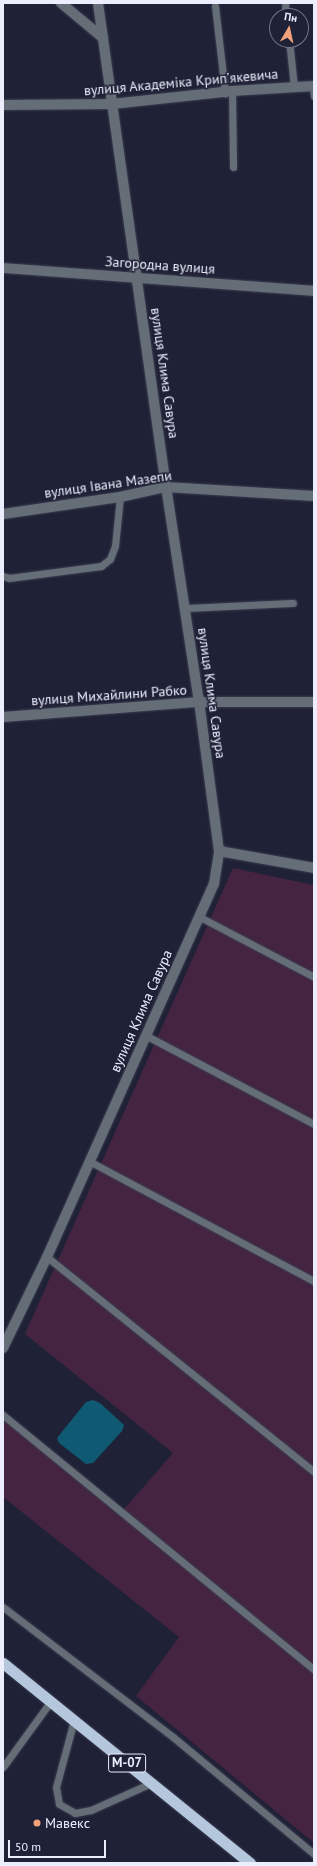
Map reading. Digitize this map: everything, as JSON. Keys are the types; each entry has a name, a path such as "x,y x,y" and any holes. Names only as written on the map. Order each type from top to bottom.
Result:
{"highway":[{"name":"М-07","path":"3,1663 250,1863"}],"street":[{"path":"61,3 103,38"},
{"name":"вулиця Клима Савура","path":"3,1348 47,1257 198,916 214,884 219,851 200,702 166,487 138,278 98,3"},
{"name":"вулиця Академіка Крипʼякевича","path":"3,105 112,104 228,92 314,86"},
{"name":"Загородна вулиця","path":"3,268 314,292"},
{"name":"вулиця Івана Мазепи","path":"3,514 120,497 166,487 314,496"},
{"name":"вулиця Михайлини Рабко","path":"3,717 200,702 314,702"},
{"path":"219,851 314,868"}],"lane":[{"path":"215,6 228,92 233,167"},
{"path":"290,48 294,87"},
{"path":"314,86 314,96"},
{"path":"3,576 9,578 101,566 110,559 115,546 120,497"},
{"path":"185,608 293,603"},
{"path":"198,916 314,977"},
{"path":"145,1035 314,1124"},
{"path":"89,1161 314,1281"},
{"path":"47,1257 314,1472"},
{"path":"3,1415 314,1670"},
{"path":"3,1607 173,1737 314,1854"},
{"path":"3,1767 51,1701"},
{"path":"74,1720 56,1787 59,1804 74,1813 90,1810 151,1783"}],"shaded area":[{"path":"233,868 314,885 314,1843 136,1696 179,1637 3,1497 3,1419 119,1515 173,1453 25,1334"}],"water":[{"path":"93,1400 100,1403 124,1425 122,1431 93,1463 86,1464 59,1443 57,1438 86,1402"}],"place":[{"name":"Мавекс","path":"37,1823"}]}
